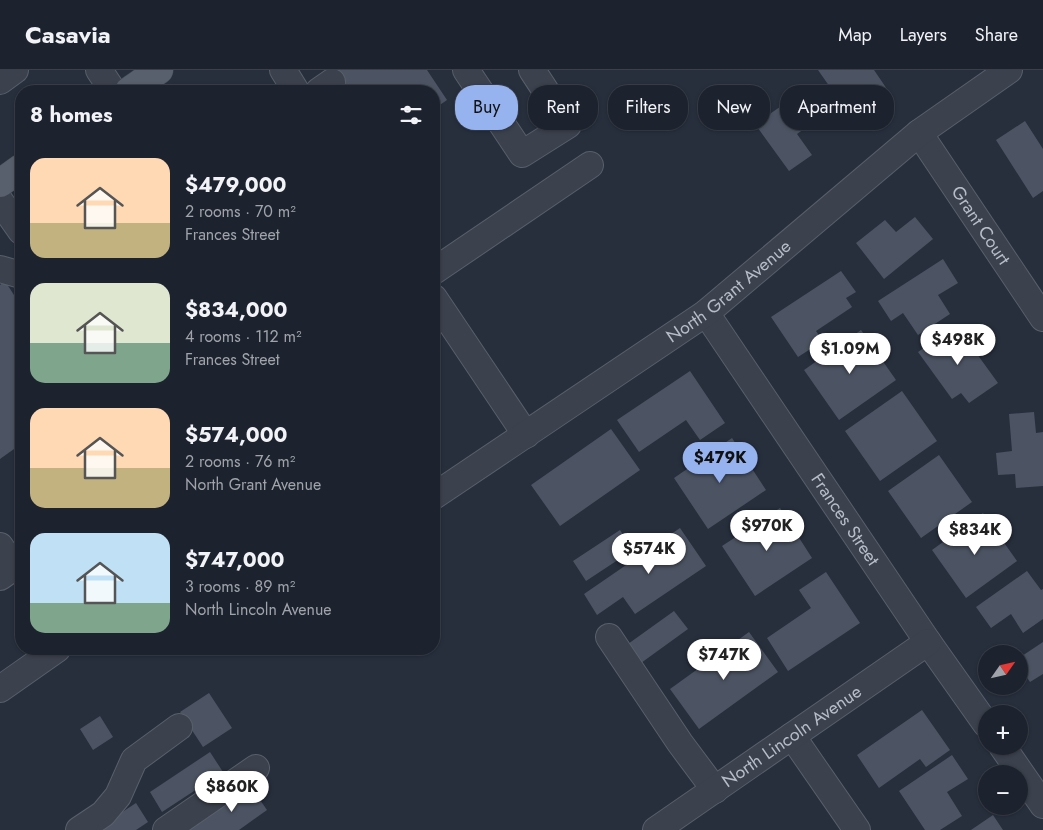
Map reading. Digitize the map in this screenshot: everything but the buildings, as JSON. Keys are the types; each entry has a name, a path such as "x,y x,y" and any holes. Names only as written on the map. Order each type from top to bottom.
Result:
{"main road":[{"path":"137,85 159,70"},
{"path":"0,183 15,172"}],"street":[{"path":"0,81 15,70"},
{"path":"98,70 109,85"},
{"path":"283,70 292,85"},
{"path":"466,70 522,154 568,125 532,70"},
{"name":"North Grant Avenue","path":"440,492 706,313 919,133 1009,70"},
{"name":"Grant Court","path":"919,133 1043,318"},
{"path":"440,267 590,165"},
{"path":"0,201 15,222"},
{"path":"0,269 15,273"},
{"path":"440,307 526,435"},
{"name":"Frances Street","path":"706,313 928,642 978,713"},
{"path":"608,637 714,790"},
{"name":"North Lincoln Avenue","path":"656,830 928,642"},
{"path":"0,689 48,655"},
{"path":"79,830 103,814 118,796 134,760 179,727"},
{"path":"792,736 857,830"},
{"path":"1008,755 1043,805"},
{"path":"166,830 256,768"}]}
